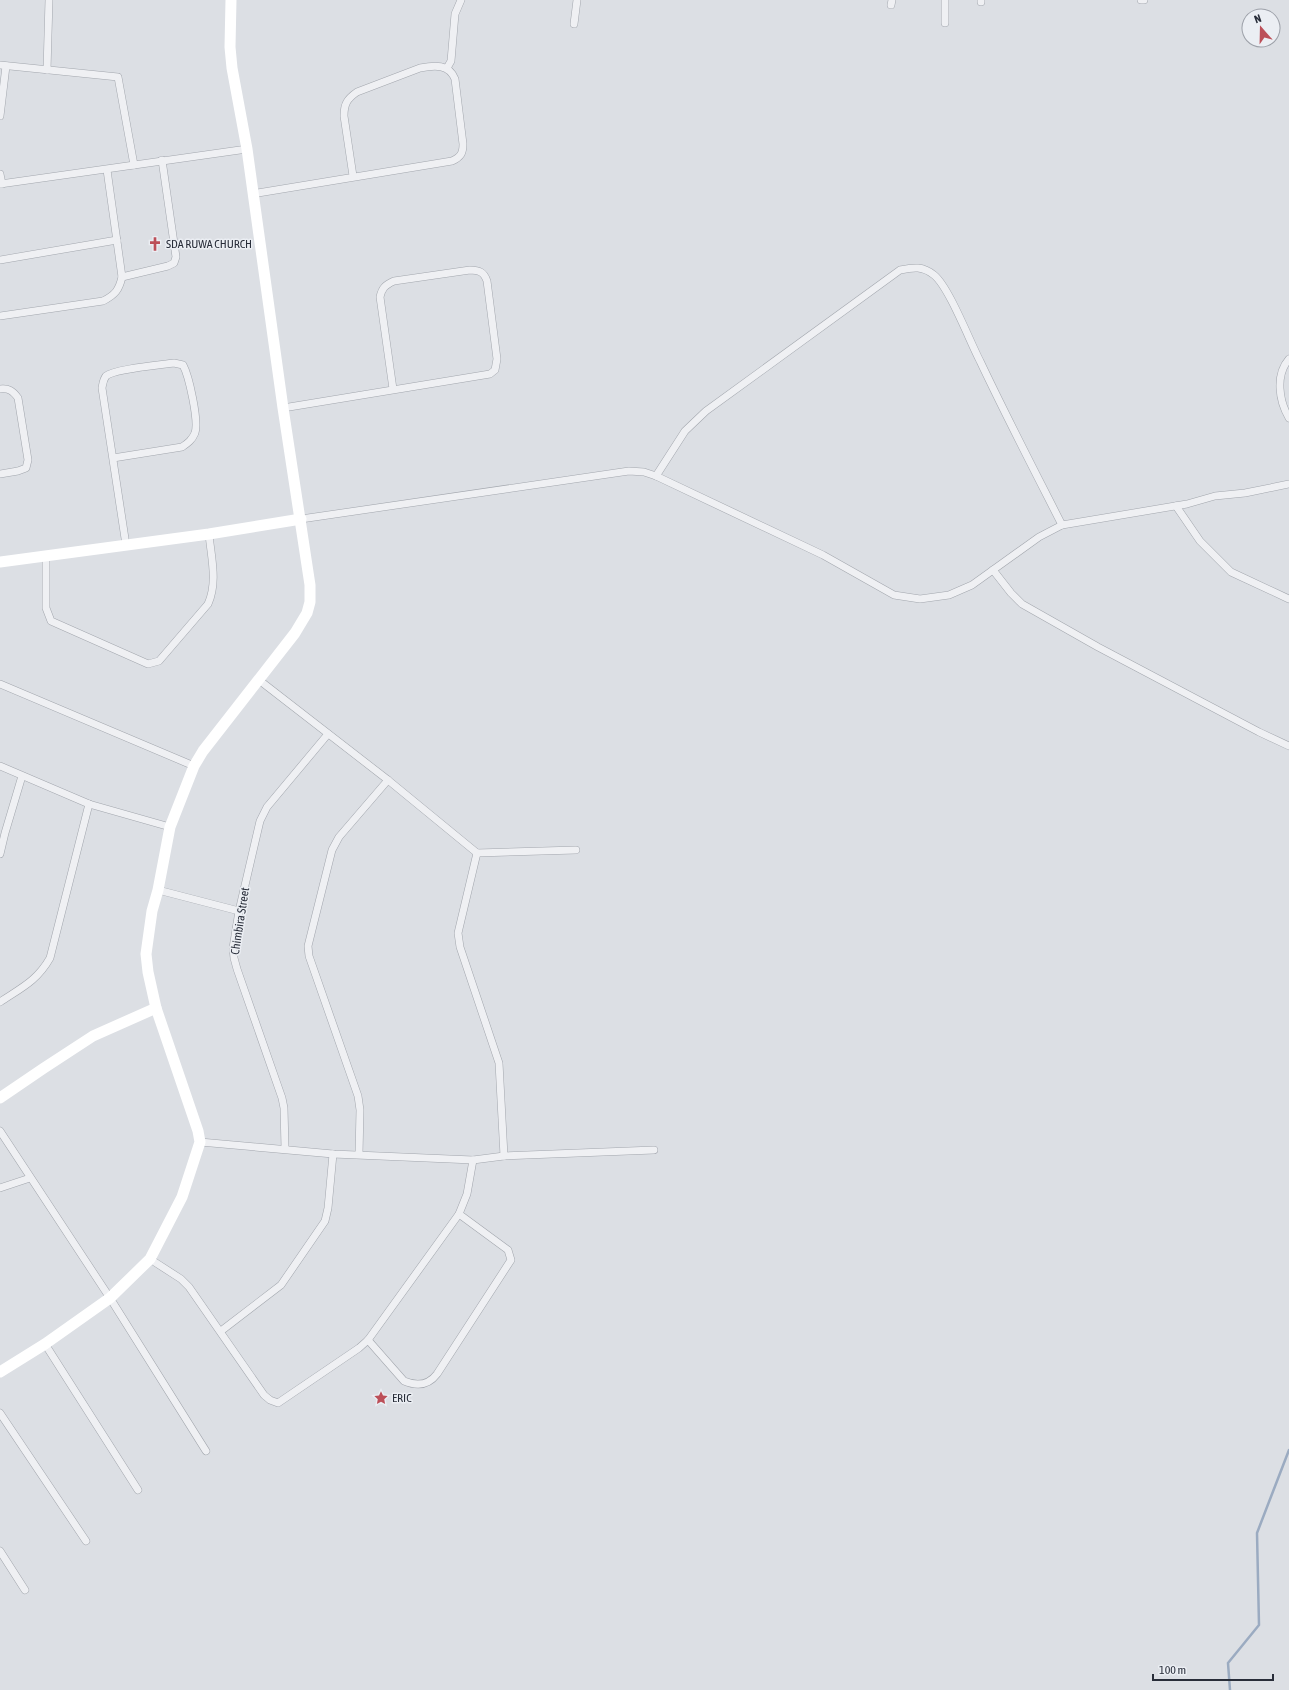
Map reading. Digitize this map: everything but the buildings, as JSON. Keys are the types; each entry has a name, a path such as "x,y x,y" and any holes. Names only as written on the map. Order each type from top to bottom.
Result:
{"street":[{"path":"47,70 49,0"},
{"path":"0,1372 45,1344 110,1298 150,1259 182,1197 200,1142 198,1131 156,1008 148,972 146,954 152,911 158,890 170,827 194,766 203,751 295,633 307,613 311,594 252,194 247,149 232,68 230,47 231,0"},
{"path":"447,68 451,61 455,14 461,0"},
{"path":"574,24 577,0"},
{"path":"945,0 945,23"},
{"path":"0,116 3,66 118,77 134,164"},
{"path":"252,194 353,176 452,161 460,157 463,152 463,144 455,79 452,72 447,68 431,66 420,68 357,92 349,98 344,108 344,116 353,176"},
{"path":"0,174 1,184 247,149"},
{"path":"122,277 168,266 174,263 176,257 162,160"},
{"path":"0,316 103,301 115,296 120,288 122,277 107,170"},
{"path":"0,260 117,240"},
{"path":"656,476 685,431 706,411 900,270 914,267 923,268 935,276 949,297 994,391 1062,525"},
{"path":"283,408 393,389 482,377 490,374 495,370 497,365 496,351 487,281 486,276 482,272 470,270 394,281 386,285 382,290 380,297 393,389"},
{"path":"1289,359 1281,375 1280,395 1289,418"},
{"path":"113,458 182,447 190,442 195,432 197,423 187,373 183,365 174,362 117,372 107,375 103,380 102,388 126,545"},
{"path":"0,389 5,388 13,391 18,398 28,460 26,468 0,474"},
{"path":"0,562 209,534 629,471 644,472 656,476 823,555 894,595 920,599 949,595 972,585 1039,536 1062,525 1176,506 1215,496 1289,484"},
{"path":"1176,506 1200,541 1231,572 1289,599"},
{"path":"46,557 46,608 51,621 148,664 153,664 159,661 208,604 212,594 214,579 209,534"},
{"path":"993,570 1011,594 1022,604 1098,647 1259,732 1289,746"},
{"path":"259,680 388,780 477,853 576,850"},
{"path":"0,684 194,766"},
{"name":"Chimbira Street","path":"284,1148 284,1108 282,1098 234,958 233,948 239,911 260,821 267,807 328,734"},
{"path":"0,766 89,804 170,827"},
{"path":"0,854 4,833 22,776"},
{"path":"358,1154 360,1110 358,1096 309,956 308,946 332,850 339,837 388,780"},
{"path":"0,1002 36,978 50,958 89,804"},
{"path":"477,853 458,933 460,947 499,1063 504,1156"},
{"path":"158,890 239,911"},
{"path":"0,1098 93,1036 156,1008"},
{"path":"0,1131 110,1298 206,1451"},
{"path":"200,1142 284,1148 333,1154 473,1160 504,1156 654,1150"},
{"path":"221,1331 281,1285 325,1221 328,1208 333,1154"},
{"path":"150,1259 181,1279 189,1287 264,1395 270,1400 278,1403 359,1348 368,1340 459,1214 467,1194 473,1160"},
{"path":"0,1188 30,1178"},
{"path":"368,1340 404,1381 420,1385 433,1380 511,1260 508,1250 459,1214"},
{"path":"45,1344 138,1490"},
{"path":"0,1413 86,1541"},
{"path":"0,1551 25,1590"}],"waterway":[{"path":"1230,1690 1228,1663 1259,1625 1257,1533 1289,1450"}],"place":[{"name":"SDA RUWA CHURCH","path":"155,244"},
{"name":"ERIC","path":"381,1398"}]}
